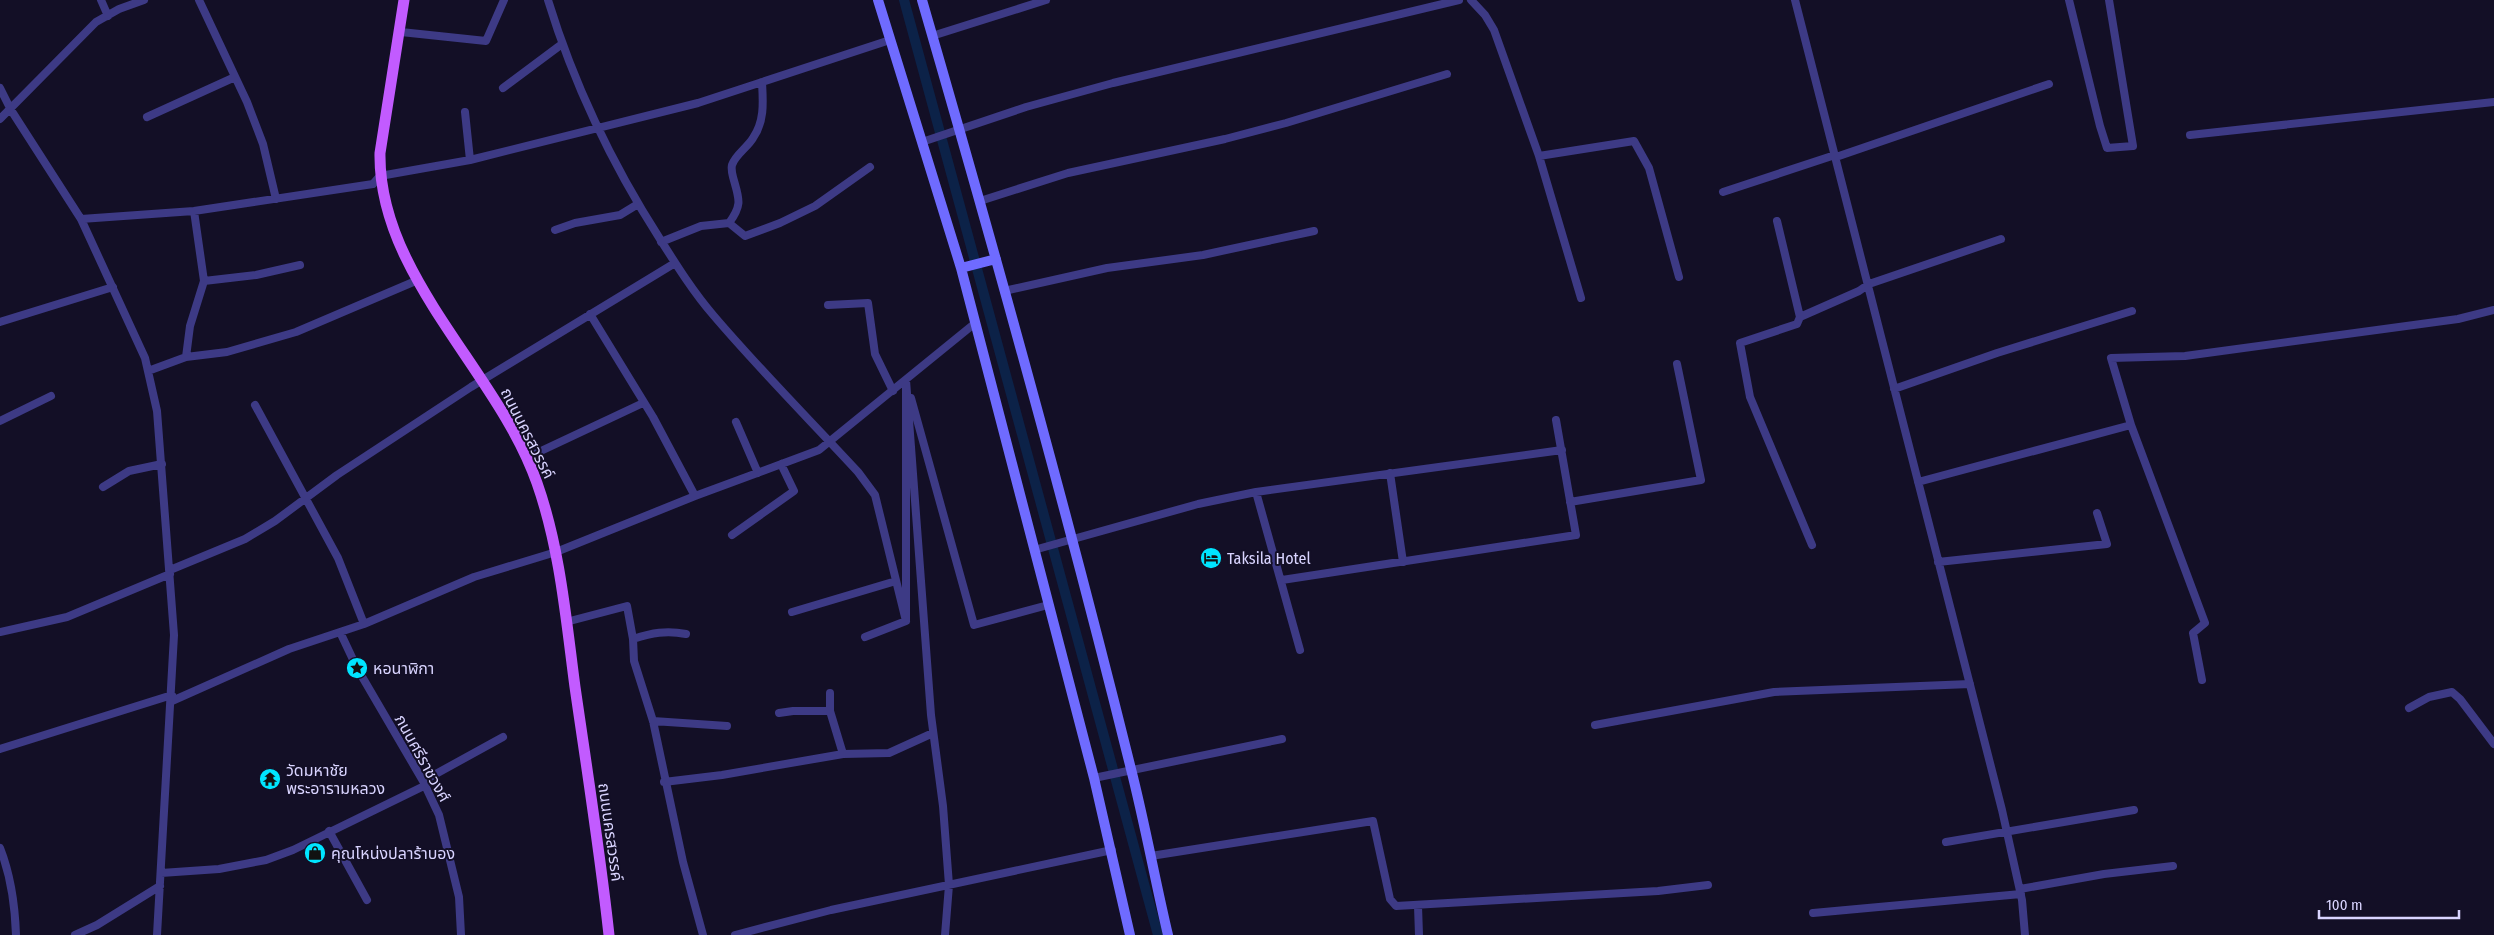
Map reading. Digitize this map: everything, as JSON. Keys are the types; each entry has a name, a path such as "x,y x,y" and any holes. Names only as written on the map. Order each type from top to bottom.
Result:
{"main road":[{"name":"ถนนนครสวรรค์","path":"404,0 382,135 380,176 394,232 418,280 502,413 526,458 546,508 556,552 609,935"}],"street":[{"path":"101,0 108,16"},
{"path":"0,119 96,22 119,9 144,0"},
{"path":"199,0 235,77 263,144 276,199"},
{"path":"400,32 486,41 504,0"},
{"path":"548,0 562,44 597,129 661,242 713,316 831,442 858,472 875,495 906,620"},
{"path":"878,0 961,268 974,324 1094,778 1130,935"},
{"path":"922,0 980,201 1071,540 1131,771 1168,935"},
{"path":"932,36 1033,2 1046,0"},
{"path":"922,142 1026,107 1113,83 1459,0"},
{"path":"1471,0 1485,15 1494,30 1539,156 1581,298"},
{"path":"1795,0 1869,284 2007,832 2020,891 2025,935"},
{"path":"2069,0 2107,148 2133,146 2109,0"},
{"path":"81,218 194,211 373,184 380,176 470,160 698,103 890,40"},
{"path":"503,88 562,44"},
{"path":"980,201 1068,174 1225,139 1286,123 1447,74"},
{"path":"146,117 235,77"},
{"path":"728,223 738,211 740,202 732,164 754,138 760,125 763,111 762,82"},
{"path":"1723,192 2049,84"},
{"path":"0,88 11,110 81,218 145,358 157,411 174,635 172,698 157,935"},
{"path":"2190,135 2494,102"},
{"path":"465,112 470,160"},
{"path":"1539,156 1634,141 1649,168 1679,277"},
{"path":"661,242 701,226 728,223 745,236 780,223 814,206 870,167"},
{"path":"555,230 574,223 620,215 638,204"},
{"path":"186,357 190,326 204,281 194,211"},
{"path":"1777,221 1800,317"},
{"path":"1004,291 1107,268 1203,255 1314,232"},
{"path":"1812,545 1750,397 1740,343 1796,324 1800,317 1859,292 1869,284 2001,239"},
{"path":"961,268 996,259"},
{"path":"0,632 67,617 246,539 337,475 482,381 675,262"},
{"path":"204,281 256,275 300,266"},
{"path":"148,371 186,357 226,352 296,332 418,280"},
{"path":"0,322 113,288"},
{"path":"828,305 868,303 874,354 893,391"},
{"path":"2202,680 2193,633 2205,623 2131,425 2111,358 2185,356 2458,319 2494,310"},
{"path":"1894,389 1997,353 2132,311"},
{"path":"590,314 695,496"},
{"path":"0,749 172,698 289,649 364,624 474,577 556,552 695,496 818,450 831,442 974,324"},
{"path":"1570,502 1701,480 1677,364"},
{"path":"906,380 974,626 1048,604"},
{"path":"906,380 906,620"},
{"path":"906,380 933,734 943,806 949,885 945,935"},
{"path":"0,421 51,396"},
{"path":"526,458 643,403"},
{"path":"255,405 338,558 364,624"},
{"path":"1282,580 1576,535 1556,420"},
{"path":"736,422 758,473"},
{"path":"1918,482 2131,425"},
{"path":"1034,550 1198,504 1256,492 1562,450"},
{"path":"103,487 129,471 162,464"},
{"path":"732,535 794,491 781,464"},
{"path":"1390,473 1403,562"},
{"path":"1256,492 1300,650"},
{"path":"1938,562 2107,544 2097,513"},
{"path":"792,612 896,581"},
{"path":"566,622 627,606 633,639 634,660 653,721 664,782 703,935"},
{"path":"865,637 906,620"},
{"path":"633,639 656,632 670,631 686,634"},
{"name":"ภนนศรีราชวงศ์","path":"340,632 357,668 424,783 439,815 459,897 461,935"},
{"path":"1595,724 1682,710 1774,692 1970,684"},
{"path":"2409,708 2429,697 2452,692 2460,699 2494,744"},
{"path":"830,693 830,711 843,754"},
{"path":"780,714 793,711 830,711"},
{"path":"653,721 727,726"},
{"path":"664,782 722,776 843,754 889,753 933,734"},
{"path":"161,873 220,868 264,860 293,850 424,783 504,737"},
{"path":"1094,778 1282,739"},
{"path":"1946,842 2134,810"},
{"path":"1151,856 1373,821 1390,899 1396,906 1658,891 1708,885"},
{"path":"329,831 366,900"},
{"path":"0,848 7,866 15,914 16,935"},
{"path":"735,935 831,910 1112,850"},
{"path":"1813,913 2020,891 2104,874 2173,866"},
{"path":"75,935 97,925 160,886"},
{"path":"1418,906 1419,935"}],"waterway":[{"path":"904,0 1158,935"}],"place":[{"name":"Taksila Hotel","path":"1211,558"},
{"name":"หอนาฬิกา","path":"357,668"},
{"name":"วัดมหาชัย พระอารามหลวง","path":"270,779"},
{"name":"คุณโหน่งปลาร้าบอง","path":"315,853"}]}
